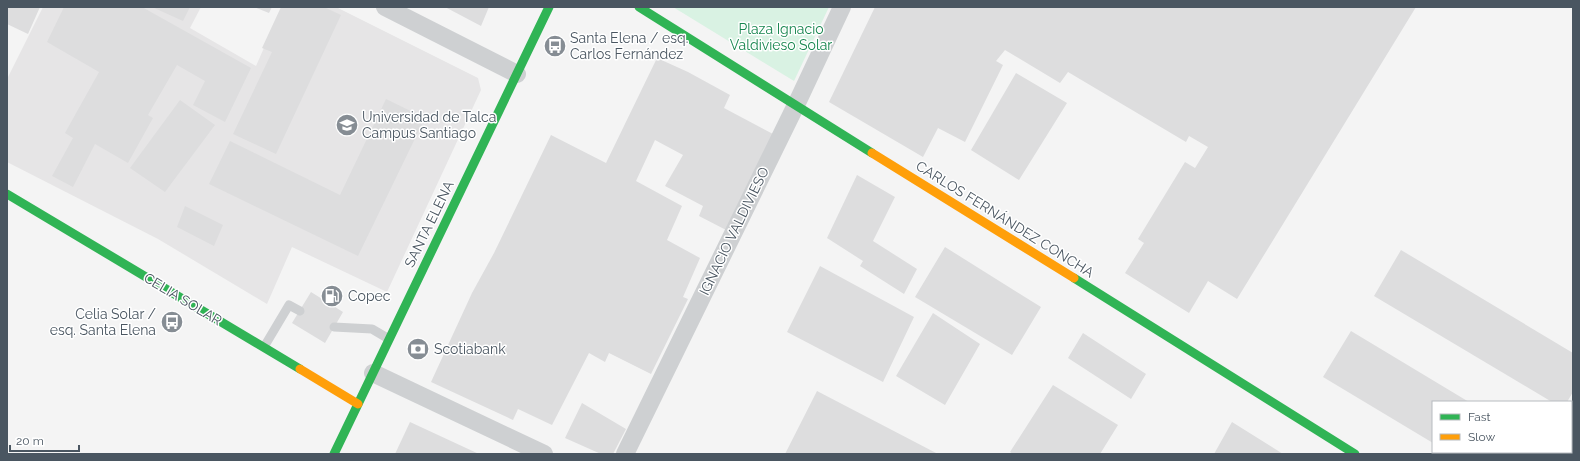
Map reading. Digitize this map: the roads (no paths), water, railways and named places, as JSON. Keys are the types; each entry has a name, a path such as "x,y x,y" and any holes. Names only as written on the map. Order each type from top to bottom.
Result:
{"main road":[{"name":"SANTA ELENA","path":"334,454 549,7"},
{"name":"CARLOS FERNÁNDEZ CONCHA","path":"639,7 1355,454"},
{"name":"CELIA SOLAR","path":"7,194 358,404"}],"street":[{"path":"385,7 517,74"},
{"name":"IGNACIO VALDIVIESO","path":"625,454 796,105 842,7"},
{"path":"373,373 544,454"}],"lane":[{"path":"264,347 288,305 300,311"},
{"path":"334,327 372,329 389,339"}],"place":[{"name":"Santa Elena / esq. Carlos Fernández","path":"555,46"},
{"name":"Universidad de Talca Campus Santiago","path":"347,125"},
{"name":"Copec","path":"332,296"},
{"name":"Celia Solar / esq. Santa Elena","path":"172,322"},
{"name":"Scotiabank","path":"418,349"}],"park label":[{"name":"Plaza Ignacio Valdivieso Solar","path":"781,38"}]}
